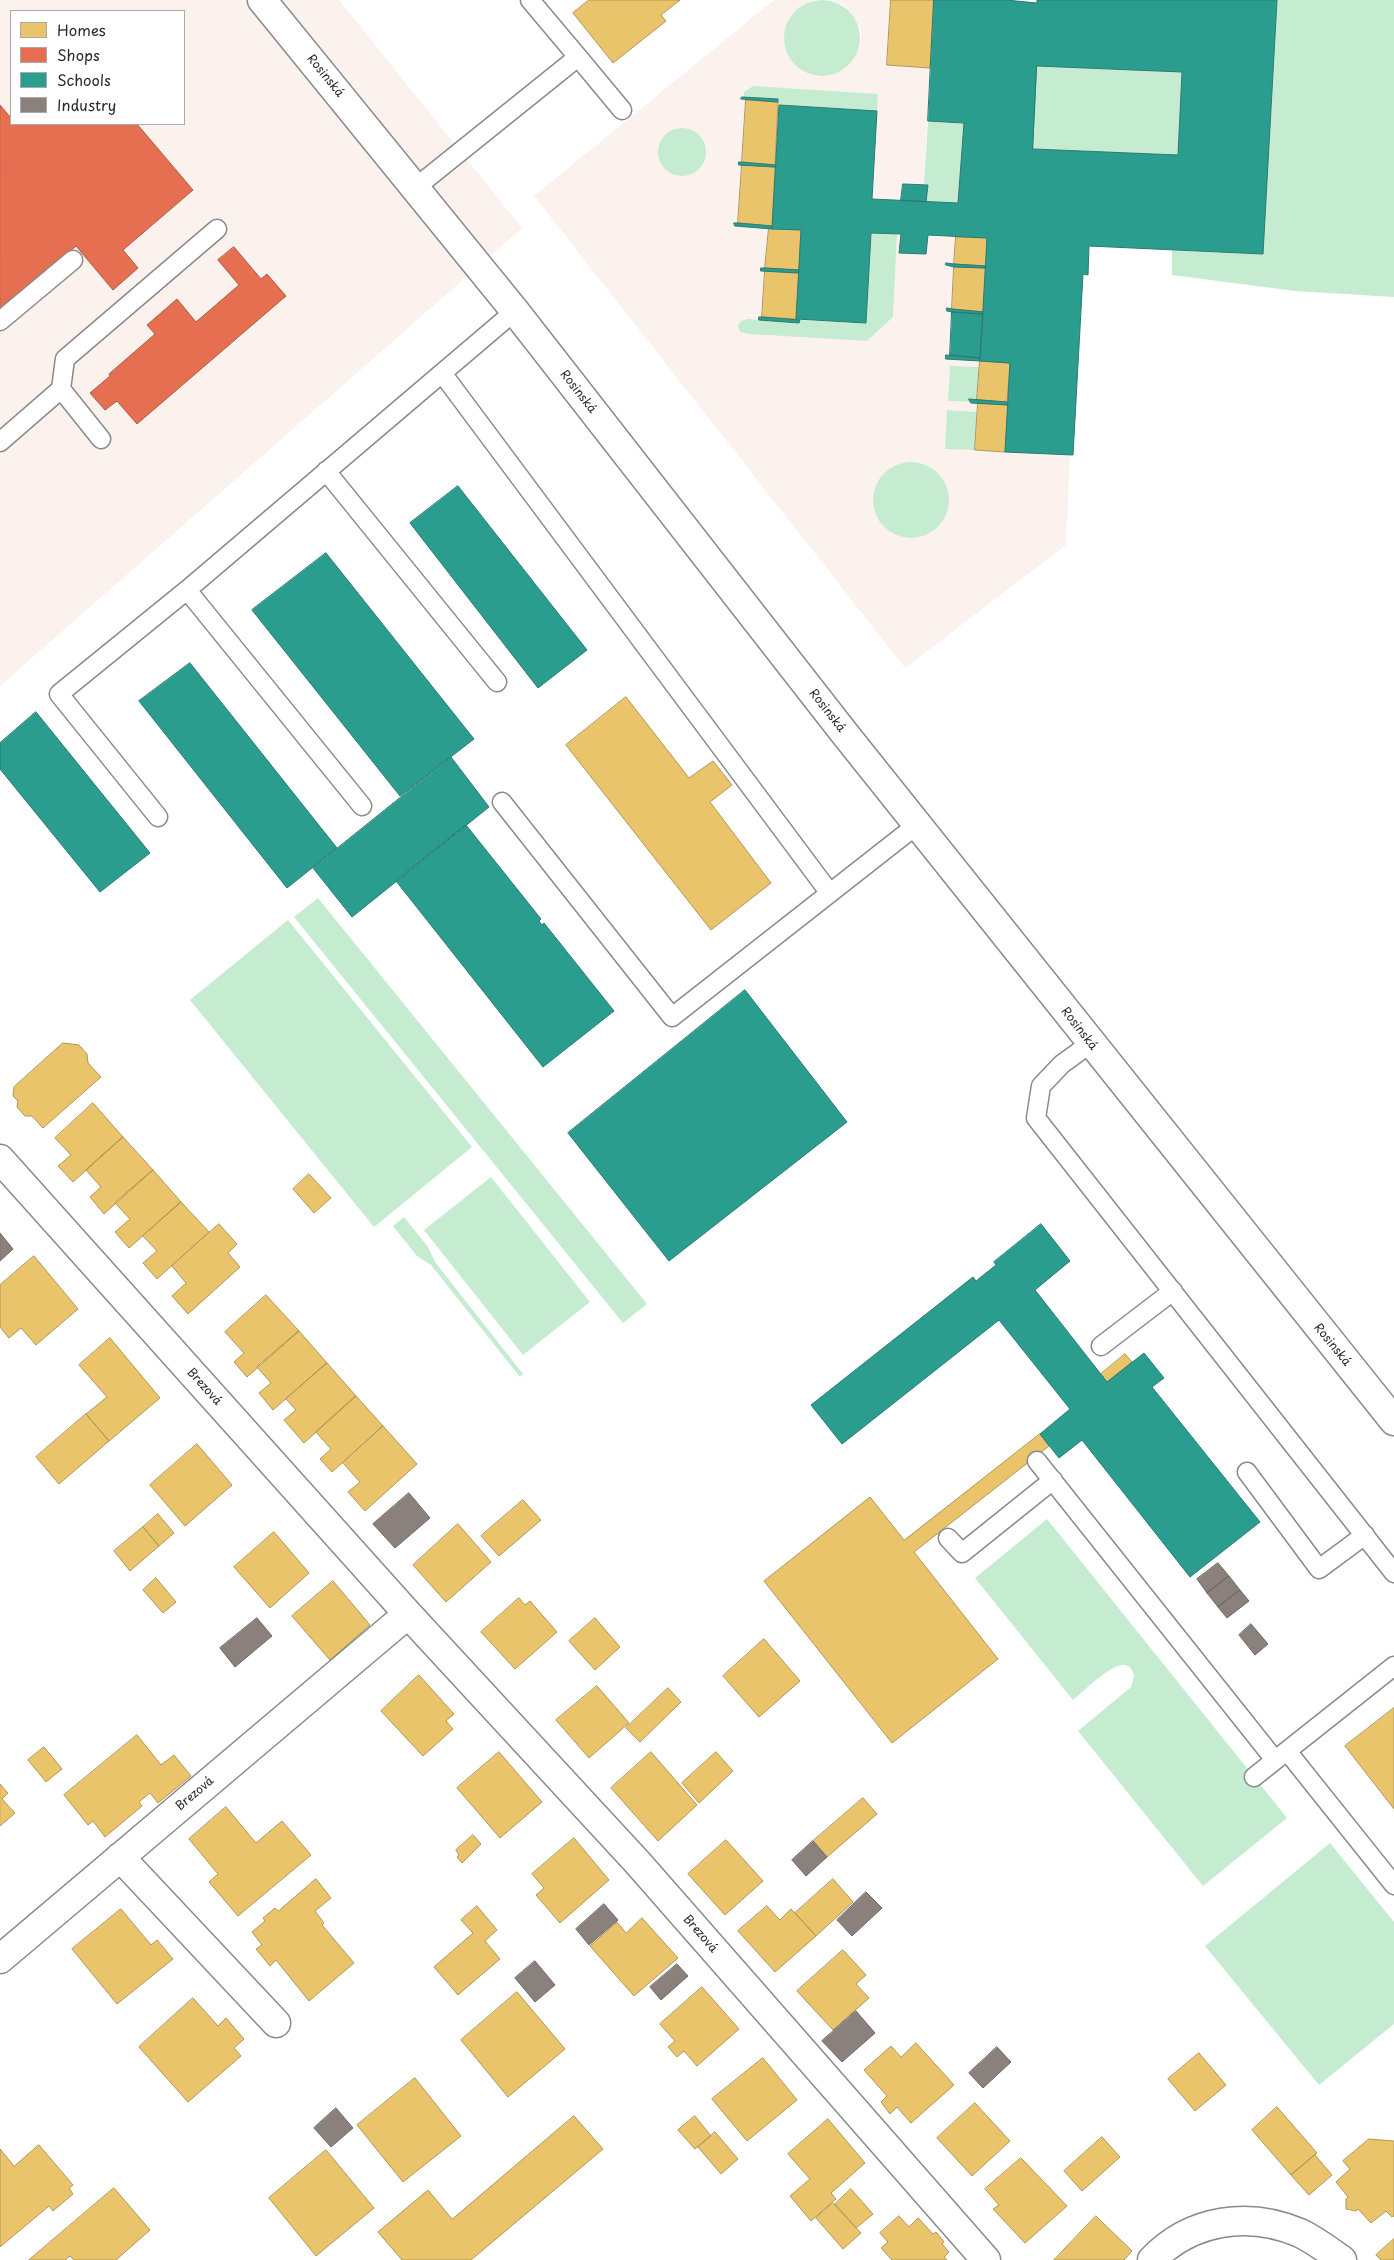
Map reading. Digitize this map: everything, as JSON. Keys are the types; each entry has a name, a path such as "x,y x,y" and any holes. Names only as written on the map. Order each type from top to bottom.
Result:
{"street":[{"name":"Rosinská","path":"262,0 515,311 1091,1043 1394,1421"},
{"name":"Brezová","path":"0,1159 408,1614 638,1863 986,2260"},
{"name":"Brezová","path":"0,1959 408,1614"},
{"path":"120,1858 276,2023"},
{"path":"1152,2260 1165,2247 1188,2232 1220,2223 1264,2222 1301,2234 1342,2260"}],"lane":[{"path":"536,2 622,110"},
{"path":"415,188 578,57"},
{"path":"0,442 61,389 65,360 217,229"},
{"path":"0,321 73,260"},
{"path":"158,817 59,694 187,590 515,311"},
{"path":"442,373 829,892"},
{"path":"61,389 101,438"},
{"path":"326,471 496,682"},
{"path":"187,590 362,806"},
{"path":"502,802 672,1017 918,824"},
{"path":"1091,1043 1062,1064 1041,1086 1036,1118 1394,1573"},
{"path":"1101,1346 1173,1291"},
{"path":"1037,1461 1281,1755 1394,1885"},
{"path":"1247,1472 1319,1569 1365,1535"},
{"path":"948,1538 962,1553 1053,1480"},
{"path":"1254,1777 1394,1666"}],"shaded area":[{"path":"0,0 339,0 522,228 0,686"},
{"path":"774,0 814,0 800,6 844,69 854,60 860,44 861,31 845,6 831,0 891,0 887,65 930,68 924,184 903,184 901,200 872,199 878,94 744,92 744,97 741,99 746,100 742,162 739,162 742,165 738,223 735,223 735,225 769,228 765,268 762,268 765,271 762,317 759,320 748,319 867,341 893,317 897,234 901,234 899,253 926,254 928,235 956,237 954,264 947,263 946,265 954,267 952,309 947,309 947,311 952,312 950,355 946,355 946,359 980,361 980,367 950,366 948,401 978,403 977,412 948,410 945,448 1070,455 1066,545 905,668 534,196"}],"green space":[{"path":"822,0 837,3 849,11 857,23 860,38 857,53 849,65 837,73 822,76 807,73 795,65 787,53 784,38 787,23 795,11 807,3"},
{"path":"1277,0 1394,0 1394,297 1295,291 1172,275 1172,250 1263,254"},
{"path":"1037,66 1182,72 1178,155 1033,149"},
{"path":"753,86 878,94 877,111 779,105 777,99 744,97 744,92"},
{"path":"928,121 964,123 958,203 926,202 928,185 924,184"},
{"path":"682,128 691,130 699,135 704,143 706,152 704,161 699,169 691,174 682,176 673,174 665,169 660,161 658,152 660,143 665,135 673,130"},
{"path":"871,233 897,234 893,317 867,341 740,332 738,326 741,321 748,319 799,323 800,320 866,323"},
{"path":"950,366 980,367 977,400 970,399 969,402 948,401"},
{"path":"947,410 977,412 975,450 945,449"},
{"path":"911,462 926,465 938,473 946,485 949,500 946,515 938,527 926,535 911,538 896,535 884,527 876,515 873,500 876,485 884,473 896,465"},
{"path":"318,898 647,1304 623,1323 294,917"},
{"path":"288,920 472,1147 374,1227 190,1000"},
{"path":"491,1177 590,1302 523,1355 424,1230"},
{"path":"404,1217 428,1247 435,1262 523,1374 520,1377 431,1265 417,1256 393,1226"},
{"path":"1047,1519 1287,1818 1203,1886 1078,1731 1131,1687 1134,1677 1130,1668 1124,1665 1115,1667 1096,1680 1073,1700 975,1578"},
{"path":"1330,1843 1394,1922 1394,2024 1319,2085 1205,1946"}],"building: Homes":[{"path":"589,0 680,0 661,15 666,21 613,63 573,13"},
{"path":"891,0 934,0 930,68 887,65"},
{"path":"746,100 778,102 775,165 742,162"},
{"path":"742,165 775,167 772,226 738,223"},
{"path":"769,228 801,230 799,270 765,268"},
{"path":"956,237 987,238 986,266 954,264"},
{"path":"954,267 986,268 984,312 952,309"},
{"path":"765,271 799,273 796,319 762,317"},
{"path":"980,361 1010,363 1007,402 977,400"},
{"path":"978,403 1008,405 1005,452 975,450"},
{"path":"626,697 689,778 713,761 732,785 710,802 771,883 711,930 566,745"},
{"path":"63,1043 79,1045 87,1054 88,1063 101,1077 43,1128 32,1116 25,1116 17,1107 18,1101 13,1096 14,1087"},
{"path":"93,1103 123,1137 73,1182 58,1166 71,1155 55,1138"},
{"path":"123,1137 153,1170 104,1214 90,1197 101,1187 86,1170"},
{"path":"153,1170 181,1202 129,1248 115,1232 130,1219 115,1203"},
{"path":"309,1174 331,1198 314,1213 293,1189"},
{"path":"181,1202 209,1232 157,1279 143,1263 157,1251 143,1236"},
{"path":"219,1224 237,1244 228,1253 240,1267 188,1314 172,1296 186,1283 172,1266"},
{"path":"34,1256 78,1309 36,1345 21,1328 9,1338 0,1327 0,1285"},
{"path":"266,1295 299,1331 247,1377 234,1362 244,1353 225,1332"},
{"path":"299,1331 327,1363 273,1410 259,1393 271,1383 257,1367"},
{"path":"110,1338 160,1398 109,1441 86,1414 107,1397 79,1365"},
{"path":"1125,1354 1132,1362 1107,1382 1101,1374"},
{"path":"327,1363 356,1396 304,1443 284,1420 296,1410 286,1399"},
{"path":"356,1396 383,1426 332,1472 320,1459 331,1449 316,1432"},
{"path":"86,1414 109,1441 59,1484 36,1457"},
{"path":"383,1426 417,1464 365,1511 348,1492 360,1482 343,1463"},
{"path":"1040,1434 1049,1446 914,1552 998,1659 892,1743 764,1581 870,1497 904,1540"},
{"path":"197,1444 232,1485 185,1526 150,1485"},
{"path":"523,1500 541,1520 499,1556 481,1536"},
{"path":"158,1514 174,1533 159,1546 143,1527"},
{"path":"458,1524 491,1562 446,1602 413,1565"},
{"path":"143,1527 159,1546 130,1571 114,1551"},
{"path":"274,1532 309,1573 270,1608 234,1567"},
{"path":"156,1578 176,1602 163,1613 143,1590"},
{"path":"333,1581 370,1625 330,1660 292,1616"},
{"path":"519,1598 525,1605 530,1601 557,1632 515,1669 481,1632"},
{"path":"595,1618 620,1647 595,1670 569,1641"},
{"path":"764,1639 800,1681 759,1717 723,1676"},
{"path":"419,1675 454,1714 446,1721 453,1729 423,1756 381,1711"},
{"path":"597,1686 629,1723 589,1758 556,1720"},
{"path":"668,1688 681,1702 640,1742 626,1728"},
{"path":"1394,1708 1394,1809 1345,1746"},
{"path":"137,1735 161,1765 174,1755 191,1776 158,1803 150,1793 139,1802 142,1806 105,1837 93,1821 88,1825 64,1795"},
{"path":"44,1747 62,1769 46,1782 28,1760"},
{"path":"499,1752 542,1802 500,1838 457,1788"},
{"path":"651,1752 697,1805 658,1841 611,1788"},
{"path":"716,1752 733,1771 699,1803 682,1783"},
{"path":"0,1784 8,1793 2,1799 15,1813 0,1826"},
{"path":"863,1798 877,1814 827,1857 813,1841"},
{"path":"226,1807 256,1843 282,1821 311,1855 238,1916 209,1882 218,1874 189,1839"},
{"path":"473,1835 481,1844 462,1863 457,1857 459,1855 456,1850"},
{"path":"574,1838 609,1880 560,1923 536,1895 544,1888 532,1874"},
{"path":"726,1840 763,1881 725,1915 688,1874"},
{"path":"316,1879 331,1898 315,1911 324,1923 322,1925 354,1963 309,2001 276,1960 270,1966 256,1949 262,1945 252,1932 265,1921 263,1918 275,1908 278,1911"},
{"path":"833,1879 853,1902 816,1936 795,1913"},
{"path":"477,1906 497,1930 485,1941 500,1959 458,1995 434,1967 473,1933 461,1920"},
{"path":"767,1906 780,1920 791,1909 816,1936 775,1972 738,1931"},
{"path":"121,1909 151,1945 157,1940 173,1959 117,2004 72,1949"},
{"path":"642,1918 678,1958 634,1996 590,1946 617,1922 626,1933"},
{"path":"843,1950 866,1975 856,1984 869,1998 833,2030 797,1991"},
{"path":"702,1987 739,2029 697,2066 684,2051 677,2057 668,2047 675,2041 660,2024"},
{"path":"517,1992 565,2049 508,2097 461,2040"},
{"path":"193,1998 218,2026 226,2018 244,2039 234,2048 241,2056 188,2102 139,2047"},
{"path":"916,2043 954,2085 911,2123 897,2107 890,2114 881,2102 887,2096 864,2070 891,2046 901,2057"},
{"path":"1199,2053 1226,2085 1195,2111 1168,2079"},
{"path":"763,2058 797,2100 747,2141 712,2099"},
{"path":"415,2078 461,2136 403,2182 357,2125"},
{"path":"975,2103 1010,2141 972,2176 937,2138"},
{"path":"1277,2107 1317,2153 1291,2175 1252,2130"},
{"path":"574,2116 603,2149 471,2260 402,2260 378,2232 428,2190 452,2219"},
{"path":"695,2116 711,2136 695,2149 678,2130"},
{"path":"828,2119 865,2163 831,2193 836,2199 811,2221 790,2196 810,2179 788,2154"},
{"path":"715,2132 738,2159 721,2174 698,2147"},
{"path":"1102,2137 1120,2157 1082,2191 1064,2171"},
{"path":"1369,2139 1394,2141 1394,2216 1392,2217 1386,2211 1371,2223 1358,2209 1356,2211 1346,2209 1346,2199 1348,2197 1336,2182 1350,2169 1343,2161"},
{"path":"39,2145 73,2185 69,2188 73,2194 53,2211 49,2206 0,2247 0,2149 14,2166"},
{"path":"326,2150 374,2208 316,2256 269,2198"},
{"path":"1315,2155 1332,2175 1309,2195 1291,2175"},
{"path":"1021,2158 1067,2206 1025,2243 993,2209 999,2205 985,2189"},
{"path":"114,2188 150,2230 116,2260 74,2260 70,2256 65,2260 29,2260"},
{"path":"851,2189 873,2214 856,2228 835,2204"},
{"path":"833,2203 861,2233 843,2249 816,2218"},
{"path":"899,2216 909,2227 918,2218 933,2234 936,2232 944,2242 942,2244 949,2252 944,2257 947,2260 892,2260 881,2248 888,2242 880,2233"},
{"path":"1096,2216 1132,2251 1124,2260 1054,2260"},
{"path":"1394,2239 1394,2260 1381,2260 1376,2255"}],"building: Shops":[{"path":"0,105 10,117 10,125 138,125 193,190 123,250 138,268 113,290 76,246 0,311"},
{"path":"234,247 261,279 267,274 286,296 137,424 117,401 105,410 90,393 155,334 147,325 177,299 196,322 239,285 218,260"}],"building: Schools":[{"path":"934,0 1006,0 1037,3 1037,0 1277,0 1263,254 1089,246 1088,275 1083,274 1073,455 1005,452 1010,363 980,361 987,238 928,235 926,254 899,253 901,234 871,233 866,323 796,319 801,230 772,229 779,105 877,111 872,199 958,203 964,123 928,121","holes":["1037,66 1182,72 1178,155 1033,149"]},
{"path":"742,97 778,99 778,102 741,99"},
{"path":"739,162 775,165 775,167 739,165"},
{"path":"903,184 928,185 926,202 901,200"},
{"path":"734,223 772,226 772,229 735,226"},
{"path":"946,263 986,266 986,268 954,267 946,265"},
{"path":"761,268 799,270 799,273 761,271"},
{"path":"947,308 984,312 983,314 952,312 947,311"},
{"path":"952,312 983,314 980,358 950,355"},
{"path":"759,317 800,320 799,323 759,320"},
{"path":"946,355 980,358 980,361 946,359"},
{"path":"969,399 1007,402 1008,405 971,403"},
{"path":"458,486 587,650 538,688 410,523"},
{"path":"326,553 474,739 400,796 252,610"},
{"path":"190,663 337,848 287,888 139,701"},
{"path":"36,712 150,853 100,892 0,769 0,743"},
{"path":"451,757 489,807 352,917 313,868"},
{"path":"466,825 541,919 539,921 542,925 544,923 614,1011 543,1067 396,881"},
{"path":"745,990 847,1122 669,1261 568,1133"},
{"path":"1041,1224 1070,1261 1035,1290 1107,1382 1144,1353 1164,1378 1152,1387 1260,1522 1190,1577 1082,1440 1059,1458 1040,1434 1070,1409 999,1320 842,1444 811,1405 973,1277 976,1281 996,1265 994,1262"}],"building: Industry":[{"path":"0,1233 13,1249 0,1261"},
{"path":"409,1493 430,1518 395,1548 373,1524"},
{"path":"1218,1563 1229,1576 1207,1593 1197,1579"},
{"path":"1229,1576 1240,1590 1218,1607 1207,1593"},
{"path":"1240,1590 1249,1601 1227,1618 1218,1607"},
{"path":"257,1618 272,1636 235,1667 220,1648"},
{"path":"1251,1624 1268,1644 1255,1655 1239,1635"},
{"path":"813,1841 827,1857 806,1876 792,1860"},
{"path":"866,1892 882,1908 852,1936 837,1920"},
{"path":"604,1904 618,1920 589,1945 576,1929"},
{"path":"535,1961 555,1985 535,2002 515,1978"},
{"path":"677,1964 688,1976 661,2000 650,1987"},
{"path":"856,2011 875,2033 842,2062 822,2041"},
{"path":"997,2047 1011,2062 983,2088 969,2073"},
{"path":"336,2108 353,2128 331,2147 314,2128"}]}
